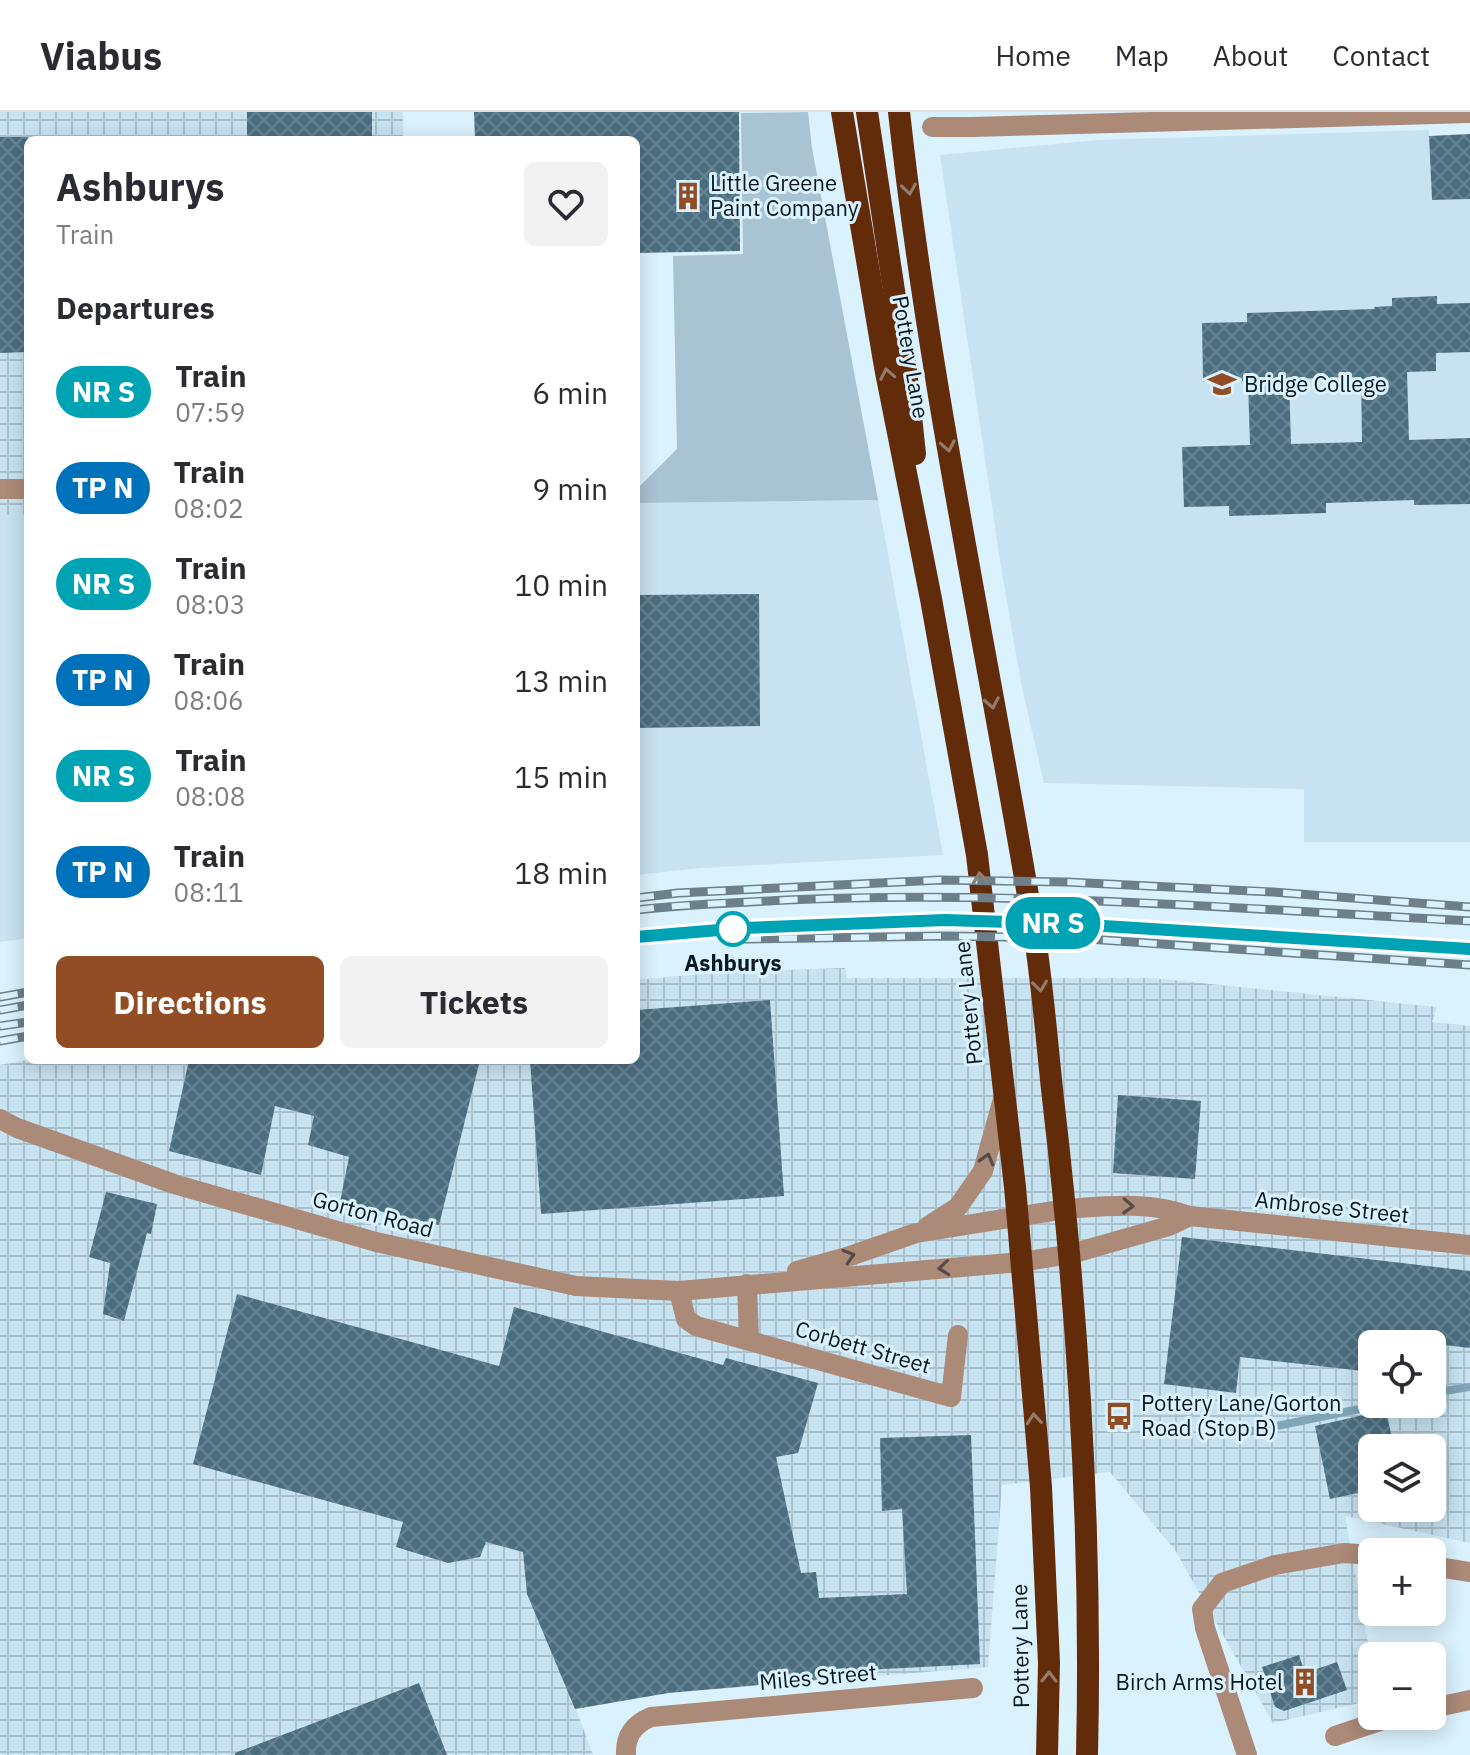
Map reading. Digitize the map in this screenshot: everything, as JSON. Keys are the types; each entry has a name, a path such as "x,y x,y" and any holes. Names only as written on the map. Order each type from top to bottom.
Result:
{"highway":[{"name":"Pottery Lane","path":"842,112 885,367 977,855 1017,1216 1041,1487 1049,1663 1047,1755"},
{"path":"867,112 906,370 931,599"},
{"name":"Pottery Lane","path":"899,112 940,403 1033,929 1066,1209 1085,1462 1087,1755"}],"street":[{"path":"932,127 1470,113"},
{"path":"0,489 24,489"},
{"path":"916,1233 958,1207 983,1171 1004,1094"},
{"name":"Gorton Road","path":"0,1119 17,1128 174,1184 376,1242 576,1286 679,1291 1021,1262 1071,1254"},
{"name":"Ambrose Street","path":"1066,1209 1125,1205 1171,1209 1190,1216 1470,1245"},
{"name":"Gorton Road","path":"747,1284 847,1257 916,1233 1066,1209"},
{"name":"Ambrose Street","path":"1071,1254 1169,1226 1190,1216"},
{"path":"747,1284 749,1340"},
{"name":"Corbett Street","path":"679,1291 686,1319 696,1326 951,1397 958,1335"},
{"path":"1247,1755 1205,1628 1202,1609 1222,1583 1291,1562 1344,1553 1358,1554"},
{"path":"1446,1568 1470,1572"},
{"name":"Miles Street","path":"626,1755 626,1740 637,1725 651,1717 973,1688"},
{"path":"1446,1705 1470,1700"},
{"path":"1335,1736 1358,1728"}],"shaded area":[{"path":"0,112 403,112 403,136 24,136 24,515 0,515"},
{"path":"808,112 812,148 878,500 640,503 640,486 677,449 673,256 743,254 741,113"},
{"name":"Bridge College","path":"1429,130 1432,200 1470,199 1470,842 1304,842 1304,789 1044,783 1022,688 1001,567 940,155 1098,140"},
{"path":"878,500 943,855 701,868 640,875 640,503"},
{"path":"0,515 24,515 24,939 0,942"},
{"path":"845,968 847,978 1151,978 1437,1007 1432,1022 1470,1026 1470,1543 1373,1522 1446,1522 1446,1434 1358,1434 1358,1519 1345,1516 1358,1588 1358,1626 1365,1626 1368,1642 1358,1642 1358,1703 1273,1723 1175,1550 1110,1472 1002,1485 988,1667 668,1693 576,1709 593,1755 0,1755 0,1065 24,1061 24,1064 640,1064 640,980 723,972"}],"building":[{"path":"247,112 372,112 372,136 247,136"},
{"name":"Little Greene Paint Company","path":"474,112 739,112 740,251 640,253 640,136 475,136"},
{"path":"1470,134 1470,199 1432,200 1429,136"},
{"path":"0,137 24,137 24,352 0,353"},
{"path":"1437,296 1437,304 1470,303 1470,352 1436,353 1436,371 1407,372 1409,440 1470,438 1470,504 1414,505 1414,500 1326,503 1326,513 1229,516 1229,506 1184,507 1182,447 1250,445 1248,381 1203,382 1202,323 1247,322 1247,313 1375,309 1392,306 1392,298","holes":["1361,377 1362,442 1291,444 1289,379"]},
{"path":"759,594 760,726 640,728 640,595"},
{"path":"770,1000 784,1196 541,1214 530,1064 640,1064 640,1010"},
{"path":"188,1064 479,1064 439,1225 340,1202 349,1157 308,1145 314,1116 275,1106 261,1175 169,1151"},
{"path":"1118,1095 1201,1101 1195,1179 1113,1173"},
{"path":"106,1192 157,1204 124,1321 103,1314 110,1263 89,1257"},
{"path":"1182,1237 1470,1271 1470,1348 1446,1345 1446,1330 1358,1330 1358,1370 1240,1357 1236,1393 1164,1384"},
{"path":"237,1294 499,1366 514,1307 723,1365 726,1358 818,1383 798,1453 776,1457 801,1573 816,1572 819,1598 907,1594 902,1509 882,1511 880,1438 971,1435 980,1664 827,1672 828,1679 668,1693 575,1709 527,1594 523,1552 486,1542 480,1557 448,1563 396,1547 403,1522 193,1464"},
{"path":"1358,1416 1388,1418 1391,1434 1358,1434 1358,1493 1330,1499 1315,1426"},
{"name":"Birch Arms Hotel","path":"1299,1655 1305,1673 1337,1662 1347,1690 1284,1711 1275,1707 1262,1667"},
{"path":"419,1683 447,1755 235,1755 235,1753"}],"waterway":[{"path":"1446,1391 1470,1387"},
{"path":"1247,1432 1358,1409"}],"railway":[{"path":"640,898 940,880 1067,882 1273,892 1470,907"},
{"path":"640,910 787,900 958,897 1129,902 1470,921"},
{"path":"640,937 743,928 945,920 1072,924 1470,949"},
{"path":"743,939 1073,938 1470,965"},
{"path":"0,997 24,993"},
{"path":"0,1010 24,1006"},
{"path":"0,1026 24,1023"},
{"path":"0,1041 24,1037"}],"train":[{"path":"640,937 743,928 945,920 1072,924 1470,949"}],"place":[{"name":"Little Greene Paint Company","path":"688,196"},
{"name":"Bridge College","path":"1222,384"},
{"name":"Ashburys","path":"733,929"},
{"name":"Pottery Lane/Gorton Road (Stop B)","path":"1119,1416"},
{"name":"Birch Arms Hotel","path":"1305,1682"}]}
